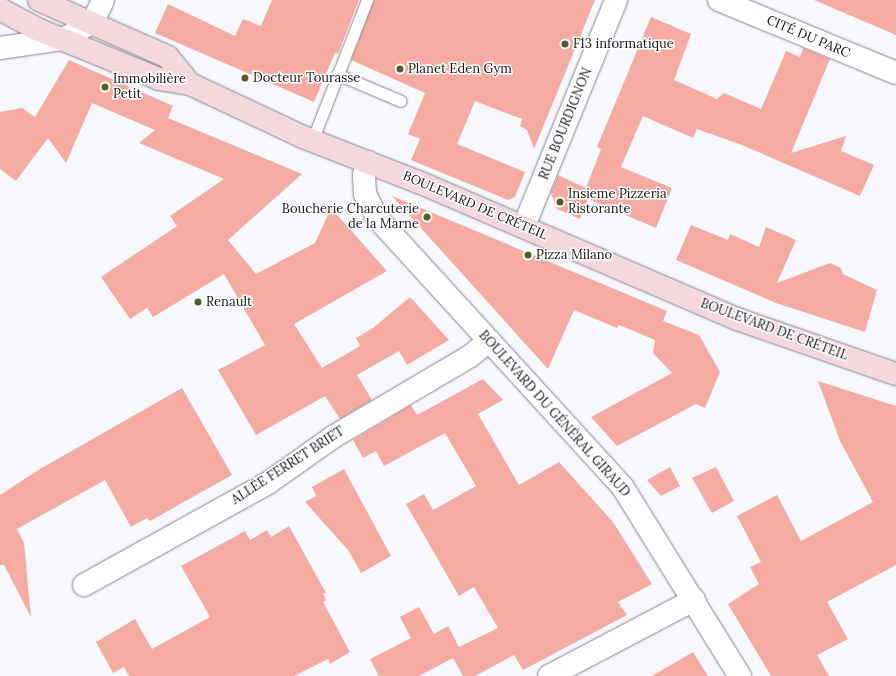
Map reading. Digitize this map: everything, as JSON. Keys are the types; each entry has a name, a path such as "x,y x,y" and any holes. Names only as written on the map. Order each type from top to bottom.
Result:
{"main road":[{"name":"BOULEVARD DE CRÉTEIL","path":"39,0 168,57 190,84"},
{"name":"BOULEVARD DE CRÉTEIL","path":"0,9 63,39 159,79 190,84 312,141 368,162 524,226 737,319 892,369"}],"street":[{"path":"0,48 63,39 92,23 103,0"},
{"name":"RUE BOURDIGNON","path":"524,226 616,0"},
{"name":"CITÉ DU PARC","path":"719,0 896,73"},
{"name":"BOULEVARD DU GÉNÉRAL GIRAUD","path":"368,162 364,175 365,194 377,218 622,486 740,676"},
{"name":"ALLÉE FERRET BRIET","path":"84,585 268,483 333,437 469,357 489,341"},
{"path":"549,676 694,600"}],"lane":[{"path":"312,141 337,74 368,0"},
{"path":"337,74 402,101"}],"building":[{"path":"272,0 359,0 338,54 335,53 314,102 155,33 168,4 235,36 243,19 261,26"},
{"path":"374,0 595,0 534,149 527,130 520,126 522,119 475,101 457,144 525,172 515,197 508,200 411,160 420,139 408,134 425,93 351,60"},
{"path":"814,0 896,0 896,35"},
{"path":"651,17 691,34 674,80 717,99 724,93 761,109 786,51 800,57 803,48 830,59 791,153 846,136 841,151 874,165 860,196 742,145 697,129 693,138 643,116 621,167 672,188 656,228 588,199 580,219 557,209 551,193 558,175 586,188 601,149 597,147"},
{"path":"69,60 173,106 168,118 302,174 228,240 256,274 315,243 331,208 387,271 294,324 322,368 360,346 356,338 373,328 410,297 449,340 407,365 399,351 357,375 372,400 340,419 325,396 256,435 218,370 265,345 224,274 153,317 147,308 130,319 101,277 177,226 170,216 224,179 139,143 155,130 92,103 66,163 48,138 16,181 0,169 0,112 22,108 35,117"},
{"path":"392,196 667,311 663,321 699,335 720,372 705,408 696,404 617,446 591,417 672,373 653,353 655,340 619,325 617,328 574,310 548,369"},
{"path":"691,225 728,240 730,234 759,247 766,227 796,240 777,283 830,263 841,268 843,274 877,290 865,332 776,303 676,260"},
{"path":"483,379 503,400 478,414 519,485 559,462 613,522 652,584 618,602 627,615 523,670 514,655 475,676 463,676 453,658 419,676 379,676 370,659 411,638 400,617 419,607 434,634 448,626 459,647 498,628 474,587 459,596 406,504 424,494 433,510 476,486 445,433 384,466 376,451 363,458 353,440 411,405 417,415"},
{"path":"818,381 896,406 896,565 827,602 848,639 817,655 829,676 771,676 728,604 759,584 750,567 761,562 737,516 777,495 801,541 873,502 840,441"},
{"path":"182,388 232,475 150,521 147,518 131,527 105,480 17,529 24,543 31,617 4,565 0,565 0,495 40,469"},
{"path":"670,467 680,486 661,496 647,480"},
{"path":"716,467 734,501 712,513 692,478"},
{"path":"344,469 391,556 361,573 348,550 305,502 316,496 312,487"},
{"path":"289,526 326,593 323,594 326,600 323,602 350,652 330,664 328,659 294,676 129,676 124,667 113,673 96,642 135,619 152,649 210,617 181,566 245,531 250,540 267,530 271,537"},
{"path":"693,652 708,676 652,676"}],"place":[{"name":"F13 informatique","path":"565,44"},
{"name":"Planet Eden Gym","path":"400,69"},
{"name":"Docteur Tourasse","path":"245,78"},
{"name":"Immobilière Petit","path":"105,87"},
{"name":"Insieme Pizzeria Ristorante","path":"560,202"},
{"name":"Boucherie Charcuterie de la Marne","path":"427,217"},
{"name":"Pizza Milano","path":"528,255"},
{"name":"Renault","path":"198,302"}]}
